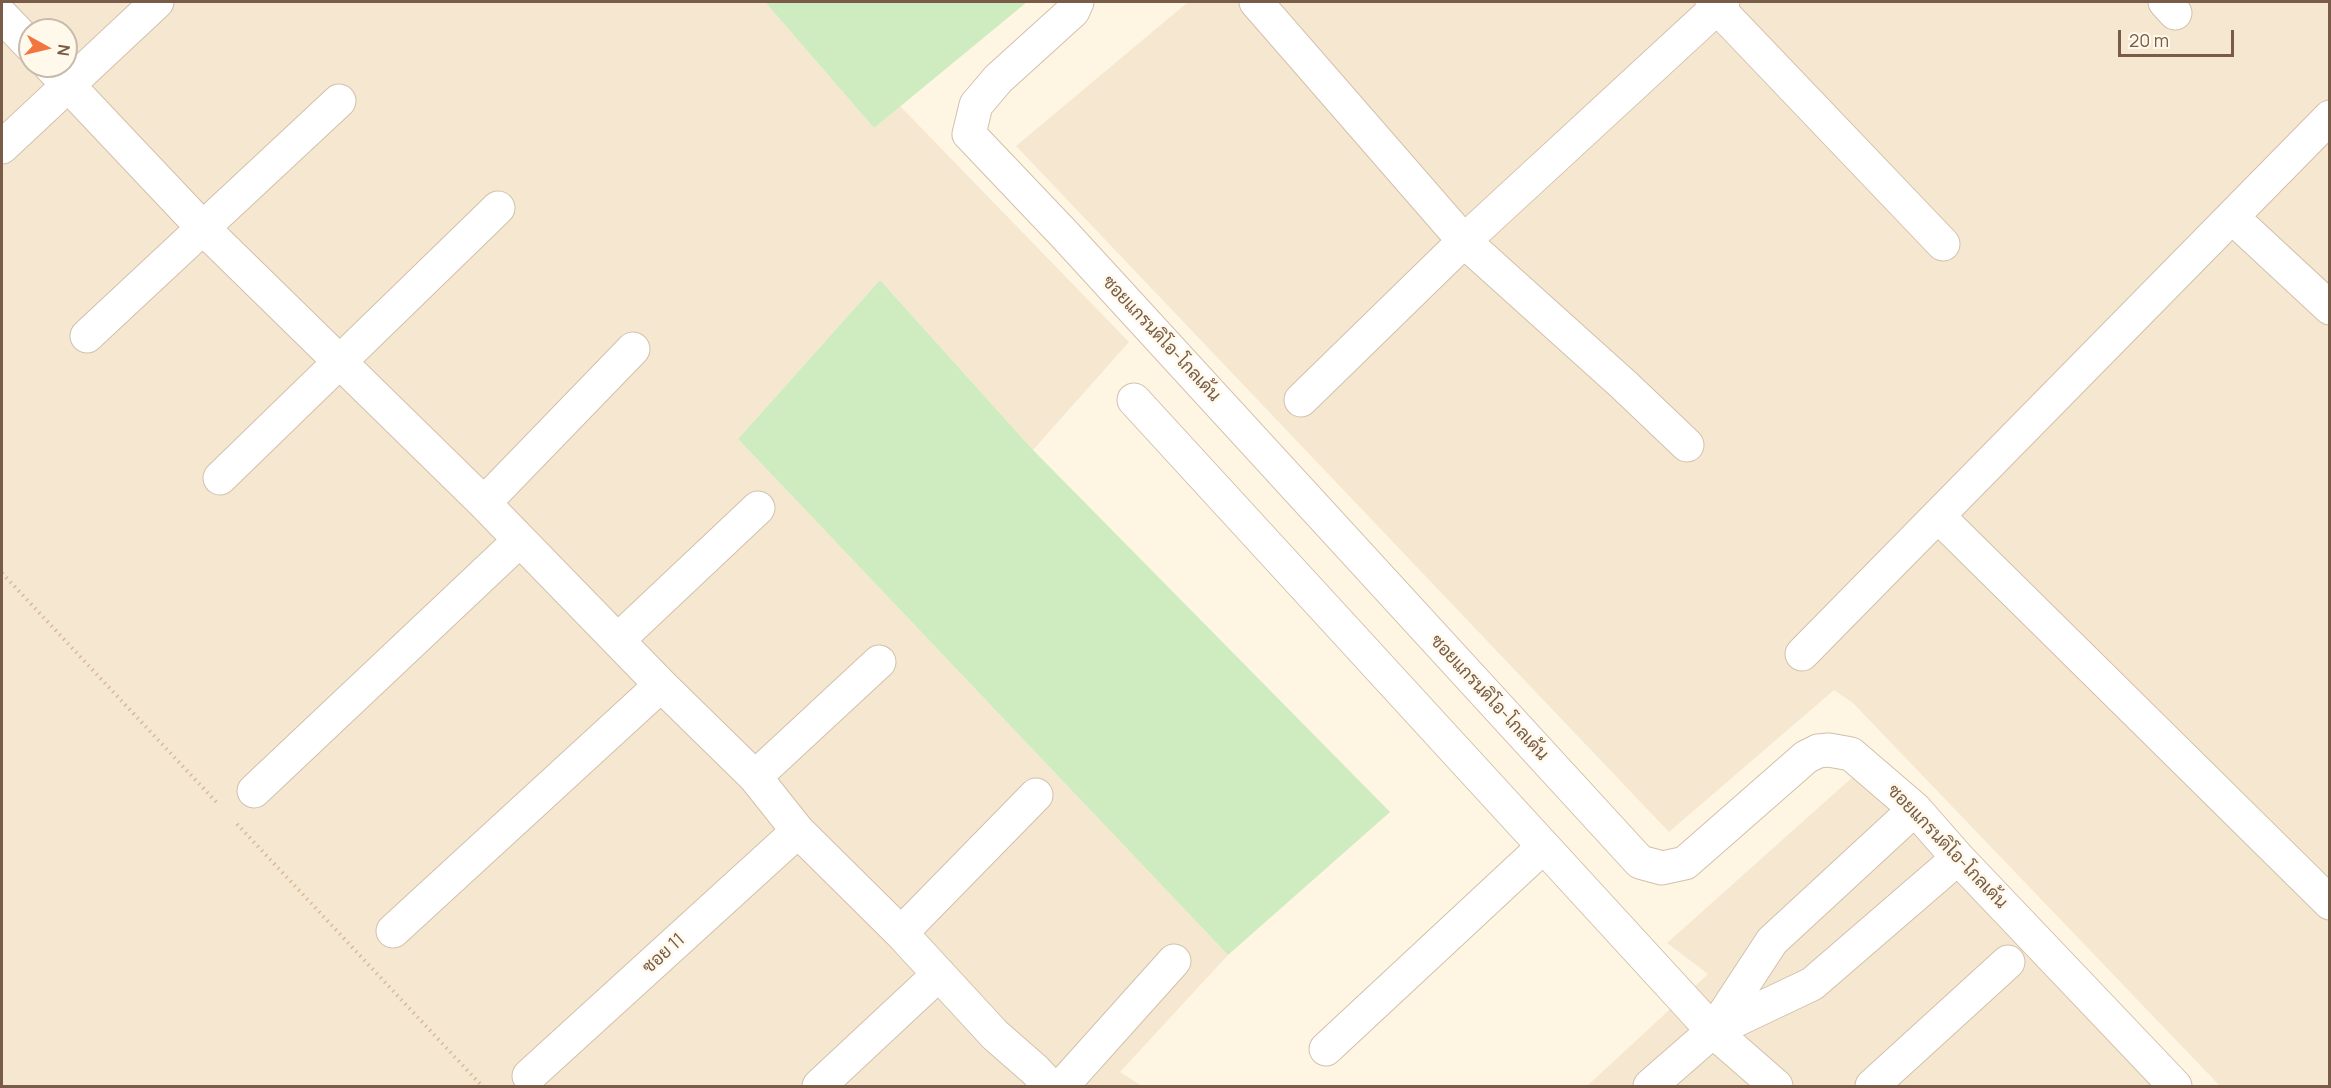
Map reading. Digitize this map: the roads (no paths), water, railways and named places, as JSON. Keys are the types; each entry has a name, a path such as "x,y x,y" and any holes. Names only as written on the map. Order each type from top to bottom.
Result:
{"street":[{"path":"78,61 157,2"},
{"name":"ซอยแกรนดิโอ-โกลเด้น","path":"1077,2 1073,11 998,79 976,105 969,134 1065,235 1640,862 1662,868 1685,863 1806,757 1818,751 1840,751 1851,754 1915,809 1958,858 2175,1086"},
{"path":"1256,2 1464,241 1687,445"},
{"path":"1301,400 1464,241 1717,3 1943,244"},
{"path":"2,16 18,33"},
{"path":"2,147 57,78"},
{"path":"62,78 203,228 484,503 754,777 798,831 901,933 995,1035 1042,1082 1173,961"},
{"path":"87,336 339,101"},
{"path":"1802,654 2330,117"},
{"path":"220,478 498,208"},
{"path":"2232,217 2330,308"},
{"path":"484,503 633,349"},
{"path":"1134,400 1713,1031 1776,1086"},
{"path":"618,640 758,508"},
{"path":"1938,516 2330,903"},
{"path":"254,791 520,540"},
{"path":"754,777 879,662"},
{"path":"393,931 661,685"},
{"path":"901,933 1036,795"},
{"path":"1650,1086 1713,1031 1772,941 1798,914 1915,809"},
{"name":"ซอย 11","path":"529,1076 798,831"},
{"path":"1326,1049 1543,846"},
{"path":"1713,1031 1812,984 1958,858"},
{"path":"1872,1086 2008,962"},
{"path":"819,1086 939,974"}]}
